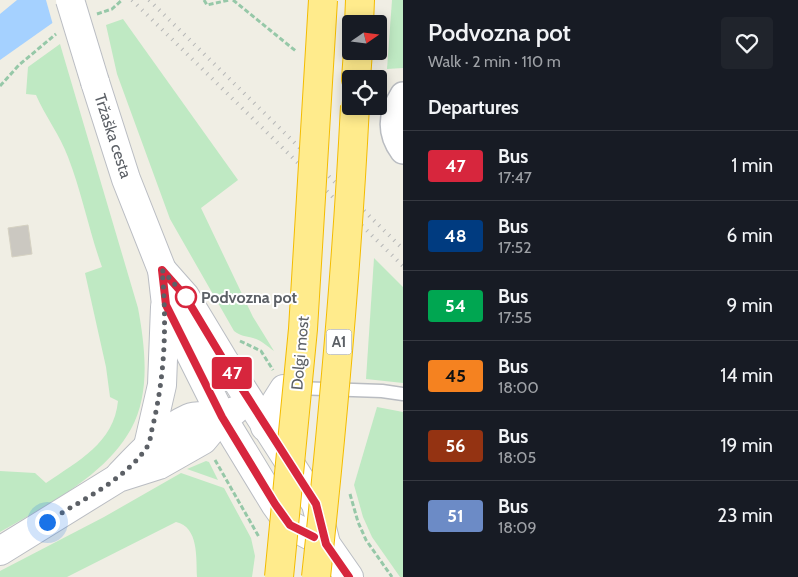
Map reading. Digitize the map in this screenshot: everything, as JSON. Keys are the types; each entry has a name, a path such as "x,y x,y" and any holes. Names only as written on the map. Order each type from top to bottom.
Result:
{"highway":[{"name":"Dolgi most","path":"279,577 303,329 323,0"},
{"path":"359,15 360,0"},
{"name":"A1","path":"316,577 342,301 354,115"}],"main road":[{"name":"Tržaška cesta","path":"70,0 126,179 162,270 166,305 222,417 257,476 290,525 326,544"},
{"name":"Tržaška cesta","path":"162,270 185,296 265,427 316,504 326,544 349,577"},
{"path":"148,446 162,385 166,305"},
{"path":"265,427 272,408 284,389"},
{"path":"0,551 118,478 160,465 203,440 222,417 251,403"},
{"path":"118,478 148,446 190,417 222,417"}],"street":[{"path":"403,95 395,107 392,124 396,142 403,151"}],"lane":[{"path":"251,403 284,389 382,391 403,394"}],"path":[{"path":"204,0 207,5 229,0"},
{"path":"234,0 304,57"},
{"path":"213,456 254,530"}],"green space":[{"path":"392,0 403,0 403,68 387,69"},
{"path":"123,19 238,180 201,208 253,317 274,351 259,340 234,331 170,219 117,74 106,25"},
{"path":"60,44 138,308 143,338 144,385 142,400 131,429 120,446 106,461 73,488 0,532 0,471 35,473 46,483 82,458 102,440 115,416 118,401 110,397 106,367 85,273 102,267 65,149 36,95 26,94 28,67"},
{"path":"374,258 403,287 403,383 366,379"},
{"path":"377,407 403,412 403,577 400,577 372,537 363,517 354,485"},
{"path":"206,461 209,462 218,480 187,469"},
{"path":"181,473 224,488 251,538 255,556 252,577 197,577 195,544 189,530 176,522 67,577 0,577 0,571 104,517"}],"water":[{"path":"17,0 85,0 0,60 0,14"}],"pier":[{"path":"46,0 88,0 53,25"}],"building":[{"path":"28,225 32,254 12,257 8,228"}],"railway":[{"path":"132,0 403,266"},
{"path":"149,0 403,249"}],"bus line":[{"name":"47","path":"314,537 290,525 257,476 222,417 166,305 162,270 185,296 277,445 316,504 326,544 349,577"}],"place":[{"name":"Podvozna pot","path":"186,297"}],"route":[{"path":"47,522 118,478 148,446 162,385 164,366 166,305 162,270 186,297"}]}
